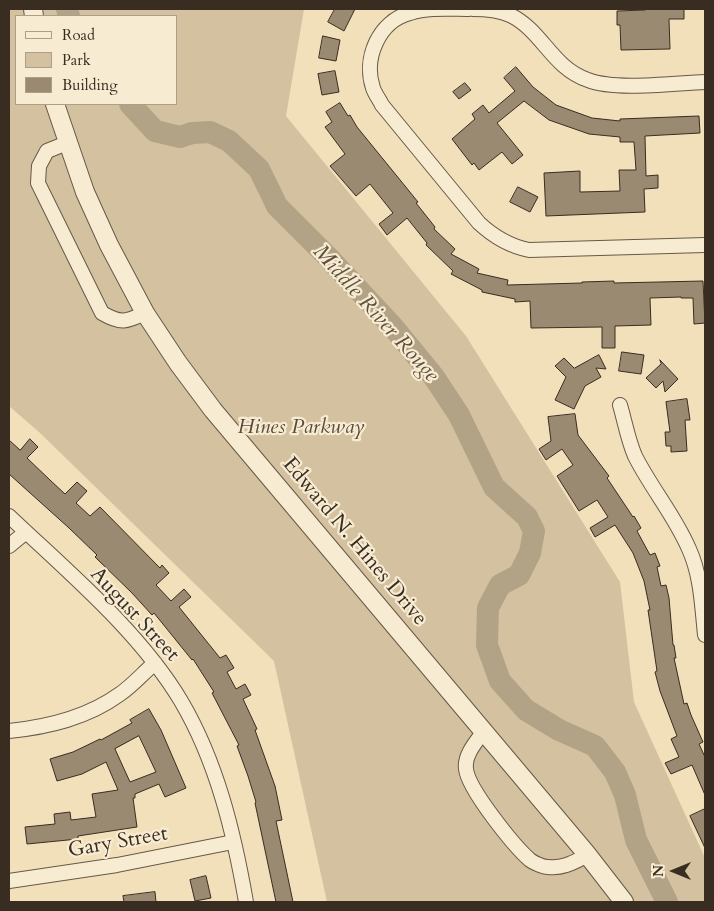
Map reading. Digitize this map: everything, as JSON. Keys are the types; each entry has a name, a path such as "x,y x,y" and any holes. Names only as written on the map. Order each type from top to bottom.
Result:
{"street":[{"path":"469,9 426,10 397,18 382,33 371,56 371,79 376,95 479,223 497,239 519,248 541,251 705,245"},
{"path":"473,9 500,12 519,20 535,34 559,63 587,80 610,85 705,82"},
{"name":"Edward N. Hines Drive","path":"54,105 86,192 109,245 146,313 178,363 214,410 588,855 624,902"},
{"path":"67,143 47,151 40,166 38,183 102,314 115,320 127,322 146,313"},
{"path":"620,405 631,447 636,458 689,548 700,562 705,635"},
{"name":"August Street","path":"9,516 116,619 155,663 181,701 205,748 221,791 246,902"},
{"path":"9,546 26,532"},
{"path":"9,731 52,724 96,709 122,693 155,663"},
{"path":"484,732 470,749 465,767 470,783 498,824 531,860 546,867 564,867 588,855"},
{"name":"Gary Street","path":"9,881 117,865 233,842"}],"green space":[{"name":"Hines Parkway","path":"9,9 304,9 286,116 466,336 620,582 634,702 705,858 705,902 327,902 274,661 39,432 9,406"}],"building":[{"path":"335,9 355,9 344,31 328,22"},
{"path":"684,9 684,19 669,19 670,49 621,50 620,25 617,25 617,11"},
{"path":"323,36 340,40 336,61 319,58"},
{"path":"516,67 533,87 556,105 592,118 620,121 620,119 699,116 700,133 645,136 646,176 658,175 658,188 644,189 645,212 546,216 544,173 580,171 580,192 620,191 619,170 636,170 634,142 620,142 620,137 589,134 549,120 524,101 497,123 523,155 512,164 502,152 479,170 474,163 472,165 452,139 475,119 472,114 483,105 489,113 515,91 504,78"},
{"path":"335,71 339,92 322,95 318,74"},
{"path":"465,83 471,90 459,99 453,92"},
{"path":"340,103 348,116 350,115 357,127 418,202 416,203 435,227 434,229 455,249 451,254 479,269 477,273 508,280 507,285 614,281 614,283 703,281 705,323 694,324 693,298 681,297 650,298 651,325 615,326 615,348 602,348 602,327 531,328 530,301 515,302 515,299 482,292 482,290 451,274 453,271 426,245 427,243 407,218 387,235 379,224 393,213 370,184 356,196 330,166 345,154 325,127 332,122 326,112"},
{"path":"518,187 538,197 530,212 510,202"},
{"path":"622,352 644,355 641,374 619,371"},
{"path":"599,355 606,369 596,368 601,377 585,386 574,409 555,400 566,377 555,366 564,358 574,368"},
{"path":"660,360 678,379 665,392 663,381 656,388 646,378 661,364"},
{"path":"687,399 690,420 685,420 687,451 671,452 671,446 666,446 665,432 670,432 666,402"},
{"path":"575,414 578,435 609,476 607,478 641,528 637,531 650,555 655,553 660,566 657,567 661,586 666,585 669,598 676,658 674,658 684,704 687,703 703,742 699,744 705,757 705,795 692,765 671,774 665,763 679,757 671,739 677,736 655,672 657,671 648,610 650,610 644,581 633,553 615,525 595,537 590,528 608,517 597,500 579,511 557,476 573,465 562,449 546,460 539,449 551,441 548,417"},
{"path":"30,439 38,447 27,458 65,494 77,482 87,491 76,503 90,516 100,507 160,568 162,565 169,573 156,585 171,601 184,589 191,597 179,607 220,658 226,655 234,668 227,672 236,689 245,684 251,695 243,699 257,729 255,730 275,786 282,820 276,821 293,902 276,902 256,802 237,746 239,745 212,693 214,692 193,659 154,613 152,615 95,557 97,555 9,474 9,440 20,450"},
{"path":"149,709 161,730 186,788 165,797 159,784 135,794 135,798 133,798 137,827 78,836 78,839 27,844 25,827 55,824 54,814 70,812 71,820 96,817 92,794 118,790 106,762 82,774 57,781 50,759 101,740 132,723 130,720","holes":["139,736 156,772 130,782 115,749"]},
{"path":"705,809 705,848 690,816"},
{"path":"206,876 211,898 195,901 190,880"},
{"path":"155,892 156,902 124,902 123,896"}],"waterway":[{"name":"Middle River Rouge","path":"67,9 69,15"},
{"name":"Middle River Rouge","path":"131,105 155,131 180,137 192,133 210,132 229,141 259,169 277,206 329,258 393,327 434,377 459,415 494,487 527,517 534,531 530,553 519,575 500,585 488,608 487,645 500,681 526,710 559,730 595,746 615,772 625,795 636,840 667,902"}]}
